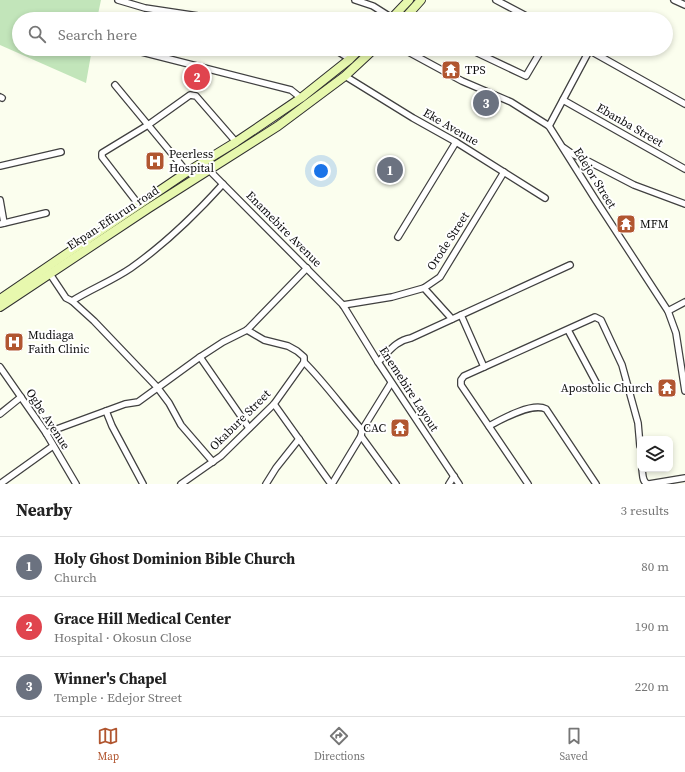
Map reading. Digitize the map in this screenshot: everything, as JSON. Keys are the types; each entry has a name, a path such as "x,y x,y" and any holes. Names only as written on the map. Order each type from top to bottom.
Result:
{"main road":[{"path":"398,12 409,0"},
{"path":"412,12 421,0"},
{"path":"0,299 187,172 236,142 301,98 353,56"},
{"name":"Ekpan-Effurun road","path":"0,307 278,126 345,76 366,56"}],"street":[{"path":"118,0 145,8 172,12"},
{"path":"355,0 373,6 382,12"},
{"path":"496,0 519,12"},
{"path":"674,0 685,5"},
{"path":"157,56 291,90 301,98"},
{"path":"345,56 350,59"},
{"name":"Edejor Street","path":"416,56 462,81 512,102 549,126 668,312 676,333 685,391"},
{"path":"484,56 526,76 538,56"},
{"path":"549,126 585,56"},
{"path":"599,56 685,104"},
{"name":"Eke Avenue","path":"345,76 546,198"},
{"path":"115,85 187,172"},
{"path":"139,205 102,157 102,153 148,125 190,95 196,96 236,142"},
{"name":"Ebanba Street","path":"563,100 685,169"},
{"path":"398,237 456,142"},
{"path":"562,146 574,155 634,185 685,204"},
{"path":"0,166 61,152"},
{"name":"Enamebire Avenue","path":"209,170 343,305"},
{"name":"Orode Street","path":"343,305 392,297 424,288 440,277 504,172"},
{"path":"72,301 130,269 153,252 190,219 223,184"},
{"path":"0,200 2,223 46,213"},
{"path":"378,362 395,344 402,340 411,338 570,265"},
{"path":"46,433 125,404 138,402 200,357 223,342 248,330 307,268"},
{"path":"50,274 66,298 72,301 94,321 157,387 169,403 181,425 213,462"},
{"path":"424,288 452,319"},
{"path":"668,312 685,302"},
{"name":"Enemebire Layout","path":"343,305 391,383 459,484"},
{"path":"461,315 484,367"},
{"path":"528,484 461,385 461,380 464,376 595,317 601,320 622,365 638,423 639,436"},
{"path":"248,330 264,340 288,346 304,356 304,362 317,375 362,433 396,484"},
{"path":"568,330 599,388"},
{"path":"200,357 249,428"},
{"name":"Okabure Street","path":"181,484 221,456 274,404 304,362"},
{"name":"Ogbe Avenue","path":"0,367 46,433 76,484"},
{"path":"274,404 332,484 391,383"},
{"path":"0,414 22,398"},
{"path":"489,426 507,416 536,407 546,409 596,484"},
{"path":"106,412 142,484"},
{"path":"266,484 276,468 299,439"},
{"path":"0,484 53,446"},
{"path":"642,472 643,480 645,483 649,484 685,478"},
{"path":"449,484 454,476"}],"green space":[{"path":"0,0 101,0 98,12 12,12 12,50 0,45"},
{"path":"25,56 91,56 86,83"}],"place":[{"name":"TPS","path":"451,70"},
{"name":"Grace Hill Medical Center","path":"197,77"},
{"name":"Winner's Chapel","path":"486,103"},
{"name":"Peerless Hospital","path":"155,161"},
{"name":"Holy Ghost Dominion Bible Church","path":"390,170"},
{"name":"MFM","path":"626,224"},
{"name":"Mudiaga Faith Clinic","path":"14,342"},
{"name":"Apostolic Church","path":"667,388"},
{"name":"CAC","path":"400,428"}]}
